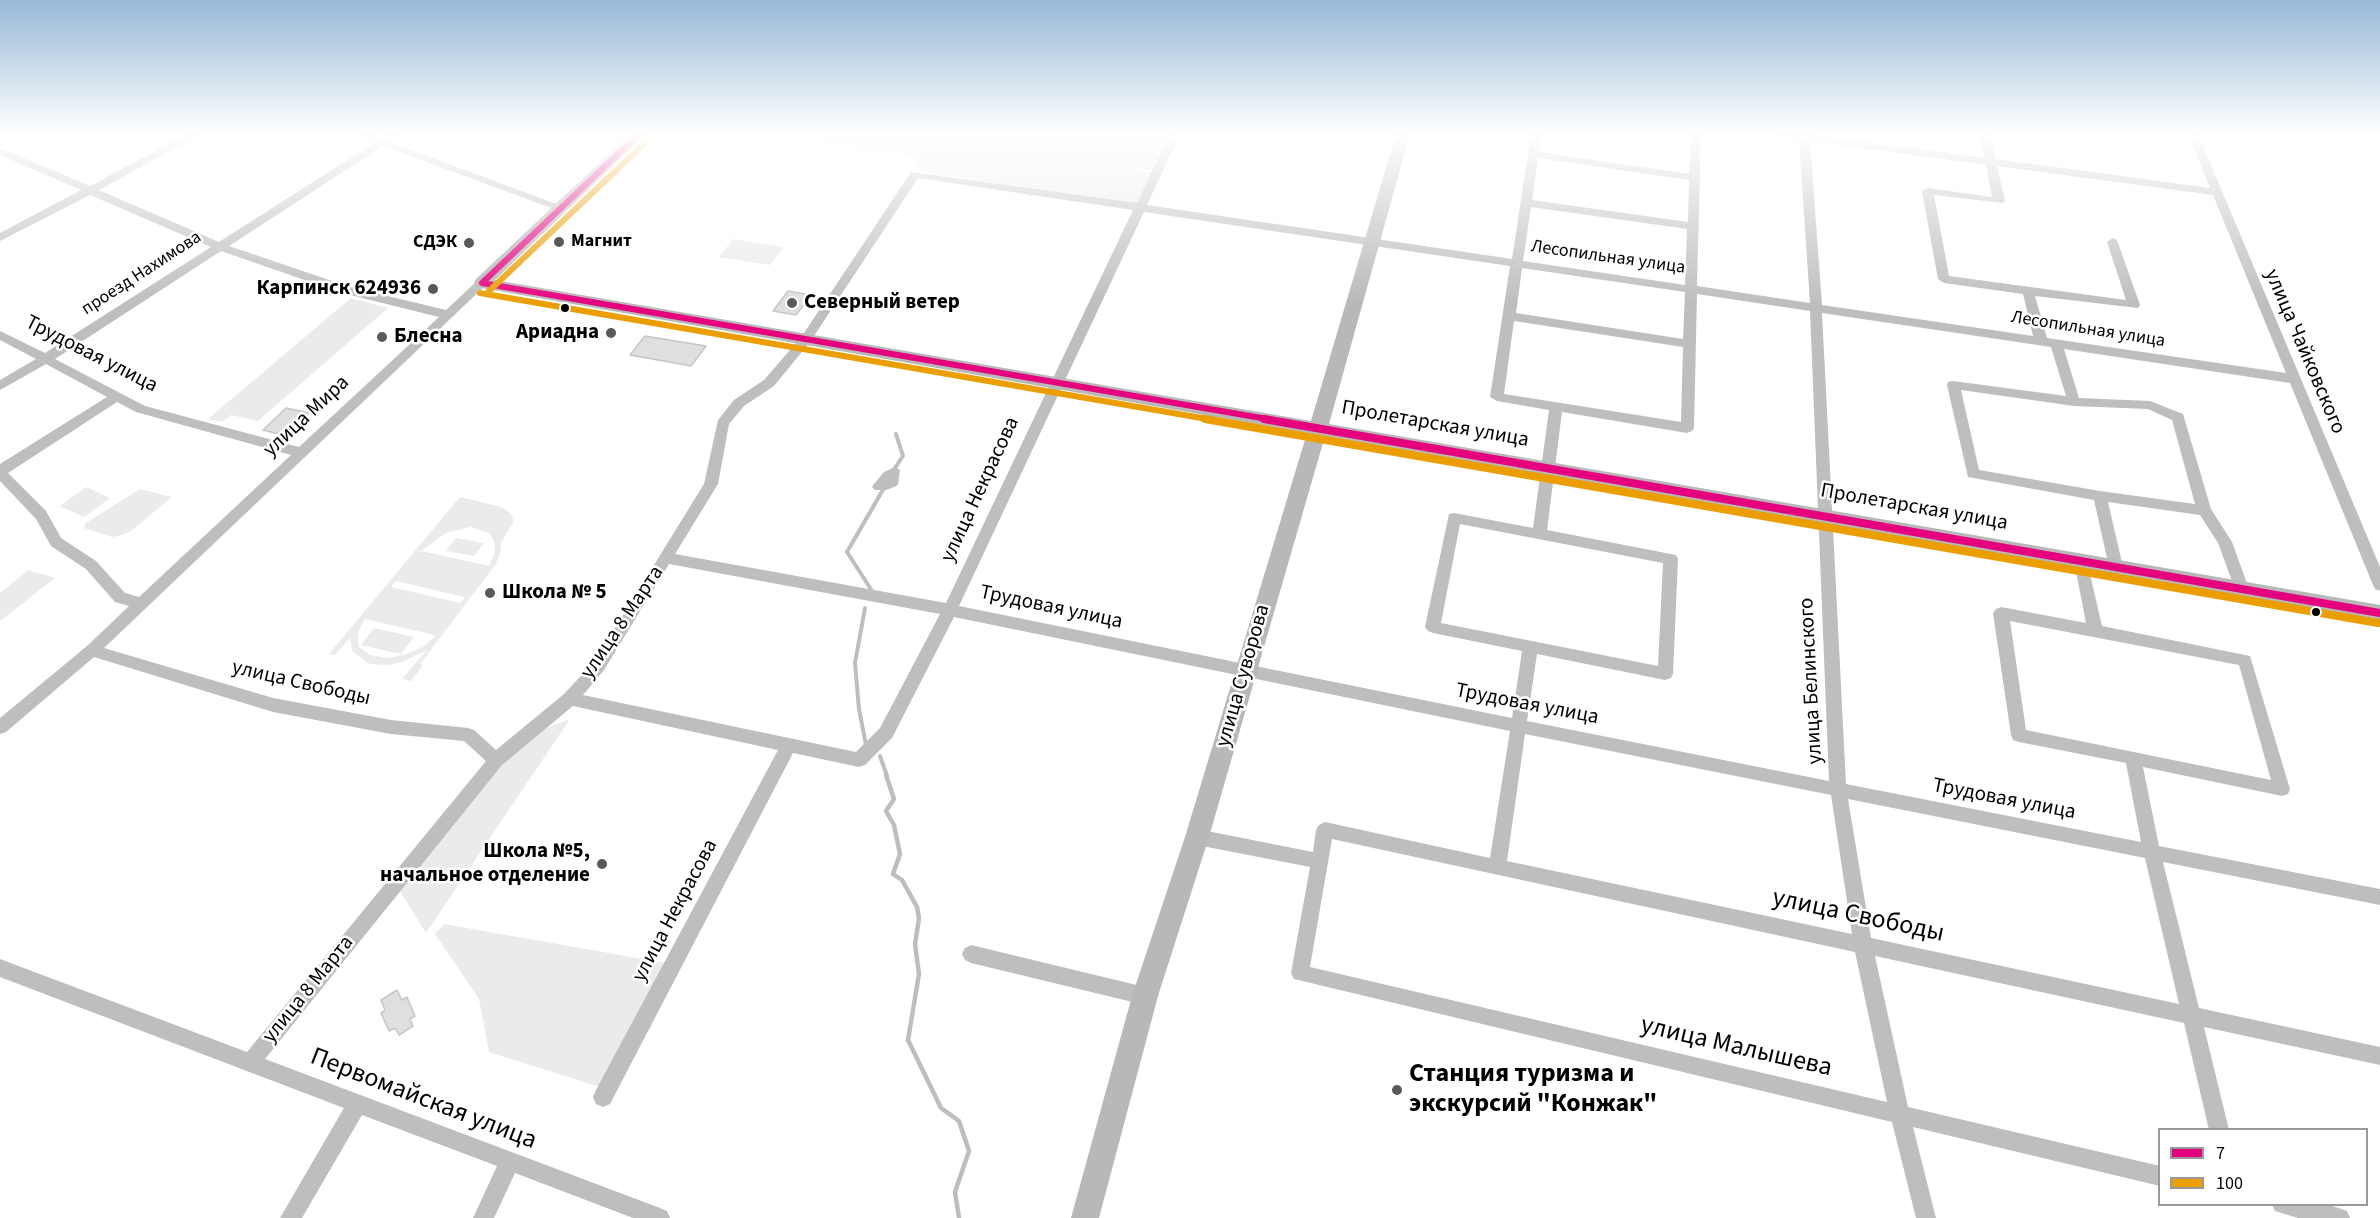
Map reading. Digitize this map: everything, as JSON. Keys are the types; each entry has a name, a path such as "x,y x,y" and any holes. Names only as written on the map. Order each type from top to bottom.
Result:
{"main road":[{"name":"улица Мира","path":"482,283 578,191"},
{"name":"улица Суворова","path":"1085,1218 1145,996 1197,837 1387,191"},
{"name":"Пролетарская улица","path":"482,283 2380,613"}],"street":[{"path":"0,238 88,191"},
{"path":"92,191 218,246 346,290 448,315"},
{"name":"проезд Нахимова","path":"0,386 304,191"},
{"path":"516,191 561,207"},
{"name":"улица 8 Марта","path":"250,1063 496,760 570,699 598,666 711,484 723,423 739,403 769,383 806,339 904,191"},
{"name":"Лесопильная улица","path":"1030,191 2294,379"},
{"name":"улица Некрасова","path":"603,1097 789,746 859,760 886,733 950,610 1148,191"},
{"path":"1528,191 1497,397 1687,428 1694,191"},
{"name":"улица Белинского","path":"1808,191 1816,308 1838,789 1863,945 1900,1115 1926,1218"},
{"path":"1997,191 1999,201 1928,191 1944,279 2134,306 2114,242"},
{"path":"2208,191 2217,192"},
{"name":"улица Чайковского","path":"2217,192 2380,585"},
{"path":"1526,203 1693,226"},
{"name":"улица Мира","path":"0,727 92,650 482,283"},
{"path":"2028,291 2041,341"},
{"path":"1509,316 1689,344"},
{"name":"Трудовая улица","path":"0,335 141,409 302,453"},
{"path":"2056,344 2074,402"},
{"path":"2204,510 2100,496 1973,474 1953,385 2074,402 2150,405 2178,417 2204,510 2225,542 2242,589"},
{"path":"116,397 0,472 41,515 56,542 91,565 120,598 142,603"},
{"path":"1539,534 1556,407"},
{"path":"2100,496 2116,567"},
{"path":"1454,518 1539,534 1671,559 1665,674 1433,627 1454,518"},
{"name":"Трудовая улица","path":"666,558 950,610 1245,672 2380,897"},
{"path":"2081,561 2095,631"},
{"path":"2001,613 2095,631 2245,660 2282,789 2019,735 2001,613"},
{"path":"1498,865 1530,647"},
{"name":"улица Свободы","path":"92,650 273,705 392,727 468,735 496,760"},
{"path":"570,699 789,746"},
{"path":"2133,758 2152,852 2219,1128"},
{"name":"улица Свободы","path":"1320,861 1325,830 1498,865 2380,1056"},
{"path":"1197,837 1320,861"},
{"name":"улица Малышева","path":"1320,861 1300,973 2158,1176"},
{"path":"971,954 1145,996"},
{"name":"Первомайская улица","path":"0,968 660,1218"},
{"path":"290,1218 357,1105"},
{"path":"483,1218 510,1162"},
{"path":"2290,1206 2340,1218"}],"shaded area":[{"path":"1042,191 1143,191 1135,206"},
{"path":"733,239 784,247 770,265 719,257"},
{"path":"351,298 388,308 258,421 231,415 222,422 208,419"},
{"path":"895,467 900,470 898,485 887,490 875,490 872,487 884,472"},
{"path":"86,487 110,498 84,517 60,506"},
{"path":"140,489 172,497 131,531 122,535 112,537 84,528 86,523"},
{"path":"460,497 501,507 509,512 513,523 501,542 501,551 496,564 420,664 423,665 411,681 402,679 427,650 402,662 388,665 370,664 352,651 350,638 335,655 329,654","holes":["470,527 489,533 494,541 495,552 489,566 421,551 446,533","396,581 465,597 460,603 391,587","365,619 435,636 423,647 388,658 370,655 359,647 358,632"]},
{"path":"456,538 484,543 474,556 446,551"},
{"path":"28,570 55,578 0,621 0,593"},
{"path":"374,628 414,637 401,654 361,645"},
{"path":"570,719 426,933 400,891 499,767 537,732"},
{"path":"444,924 671,964 600,1087 489,1052 479,999 435,934"}],"building":[{"name":"Северный ветер","path":"788,291 811,295 796,315 773,311"},
{"path":"645,336 706,346 691,366 630,355"},
{"path":"286,408 309,413 286,436 263,430"},
{"path":"397,990 402,1000 407,997 415,1016 410,1019 413,1026 399,1035 395,1028 389,1031 381,1013 385,1010 381,1000"}],"waterway":[{"path":"893,471 903,456 896,434"},
{"path":"872,591 847,552 884,488"},
{"path":"865,608 855,663 859,709 866,745"},
{"path":"880,756 887,776"},
{"path":"886,775 894,799 886,811 894,825 900,854 893,874 902,880 917,907 919,918 915,944 919,974 908,1040 941,1108 959,1121 969,1151 955,1192 959,1218"}],"transit line":[{"name":"7","path":"482,283 579,191"},
{"name":"100","path":"489,291 595,191"},
{"name":"7","path":"482,283 2380,613"},
{"name":"100","path":"480,293 2378,623"}],"place":[{"name":"Магнит","path":"559,242"},
{"name":"СДЭК","path":"469,243"},
{"name":"Карпинск 624936","path":"433,289"},
{"name":"Северный ветер","path":"792,303"},
{"name":"Ариадна","path":"611,333"},
{"name":"Блесна","path":"382,337"},
{"name":"Школа № 5","path":"490,593"},
{"name":"Школа №5, начальное отделение","path":"602,864"},
{"name":"Станция туризма и экскурсий \"Конжак\"","path":"1397,1090"}]}
